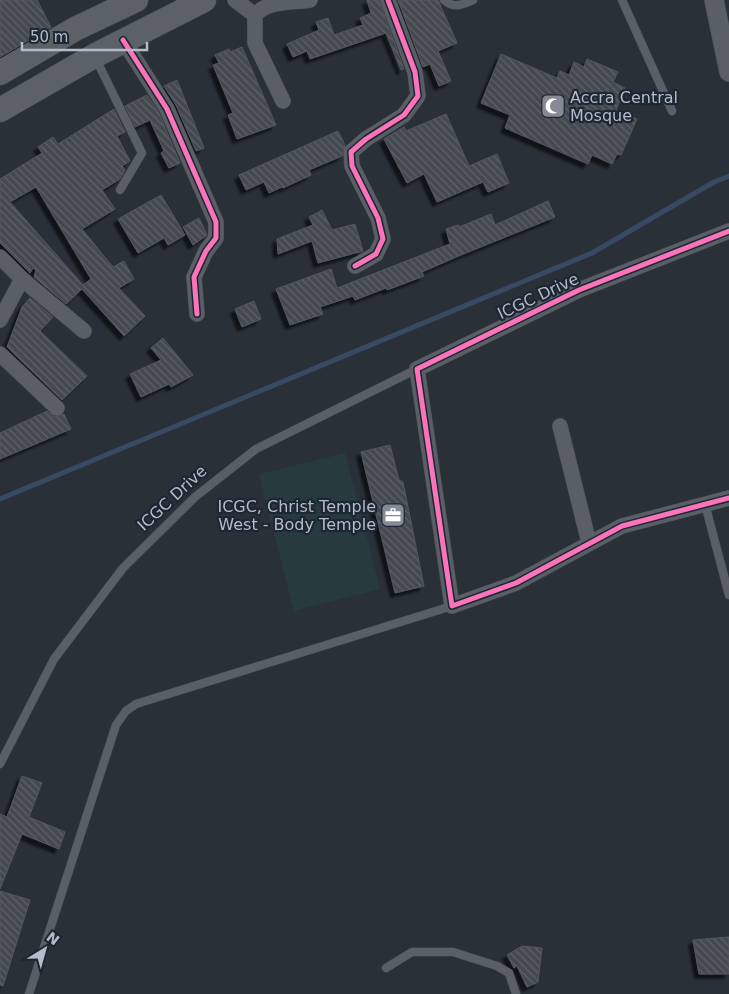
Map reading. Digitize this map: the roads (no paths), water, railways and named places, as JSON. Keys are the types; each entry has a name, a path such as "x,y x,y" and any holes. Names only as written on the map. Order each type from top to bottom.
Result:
{"main road":[{"path":"0,73 113,5 136,0"},
{"path":"0,110 123,40 204,0"}],"street":[{"path":"235,0 255,15"},
{"path":"282,101 255,43 255,15 262,7 285,2 310,0"},
{"path":"355,266 376,254 383,239 378,218 352,166 351,152 366,139 404,115 418,96 415,72 388,0"},
{"path":"714,0 729,72"},
{"path":"123,40 167,109 216,222 216,238 206,251 194,277 197,314"},
{"name":"ICGC Drive","path":"417,369 579,290 729,231"},
{"path":"0,256 22,279 84,331"},
{"path":"0,320 22,279"},
{"path":"0,354 57,408"},
{"path":"417,369 452,606 516,583 622,526 729,498"},
{"path":"560,426 589,543"}],"lane":[{"path":"444,0 451,6 458,6 473,0"},
{"path":"622,0 672,111"},
{"path":"94,56 142,152 120,190"},
{"name":"ICGC Drive","path":"0,764 54,659 123,568 194,497 256,449 417,369"},
{"path":"705,504 729,595"},
{"path":"29,994 116,725 126,711 136,704 452,606"},
{"path":"386,968 412,952 453,952 497,966 508,973 516,994"}],"waterway":[{"path":"0,499 592,253 714,182 729,176"}],"place":[{"name":"Accra Central Mosque","path":"553,106"},
{"name":"ICGC, Christ Temple West - Body Temple","path":"393,515"}]}
